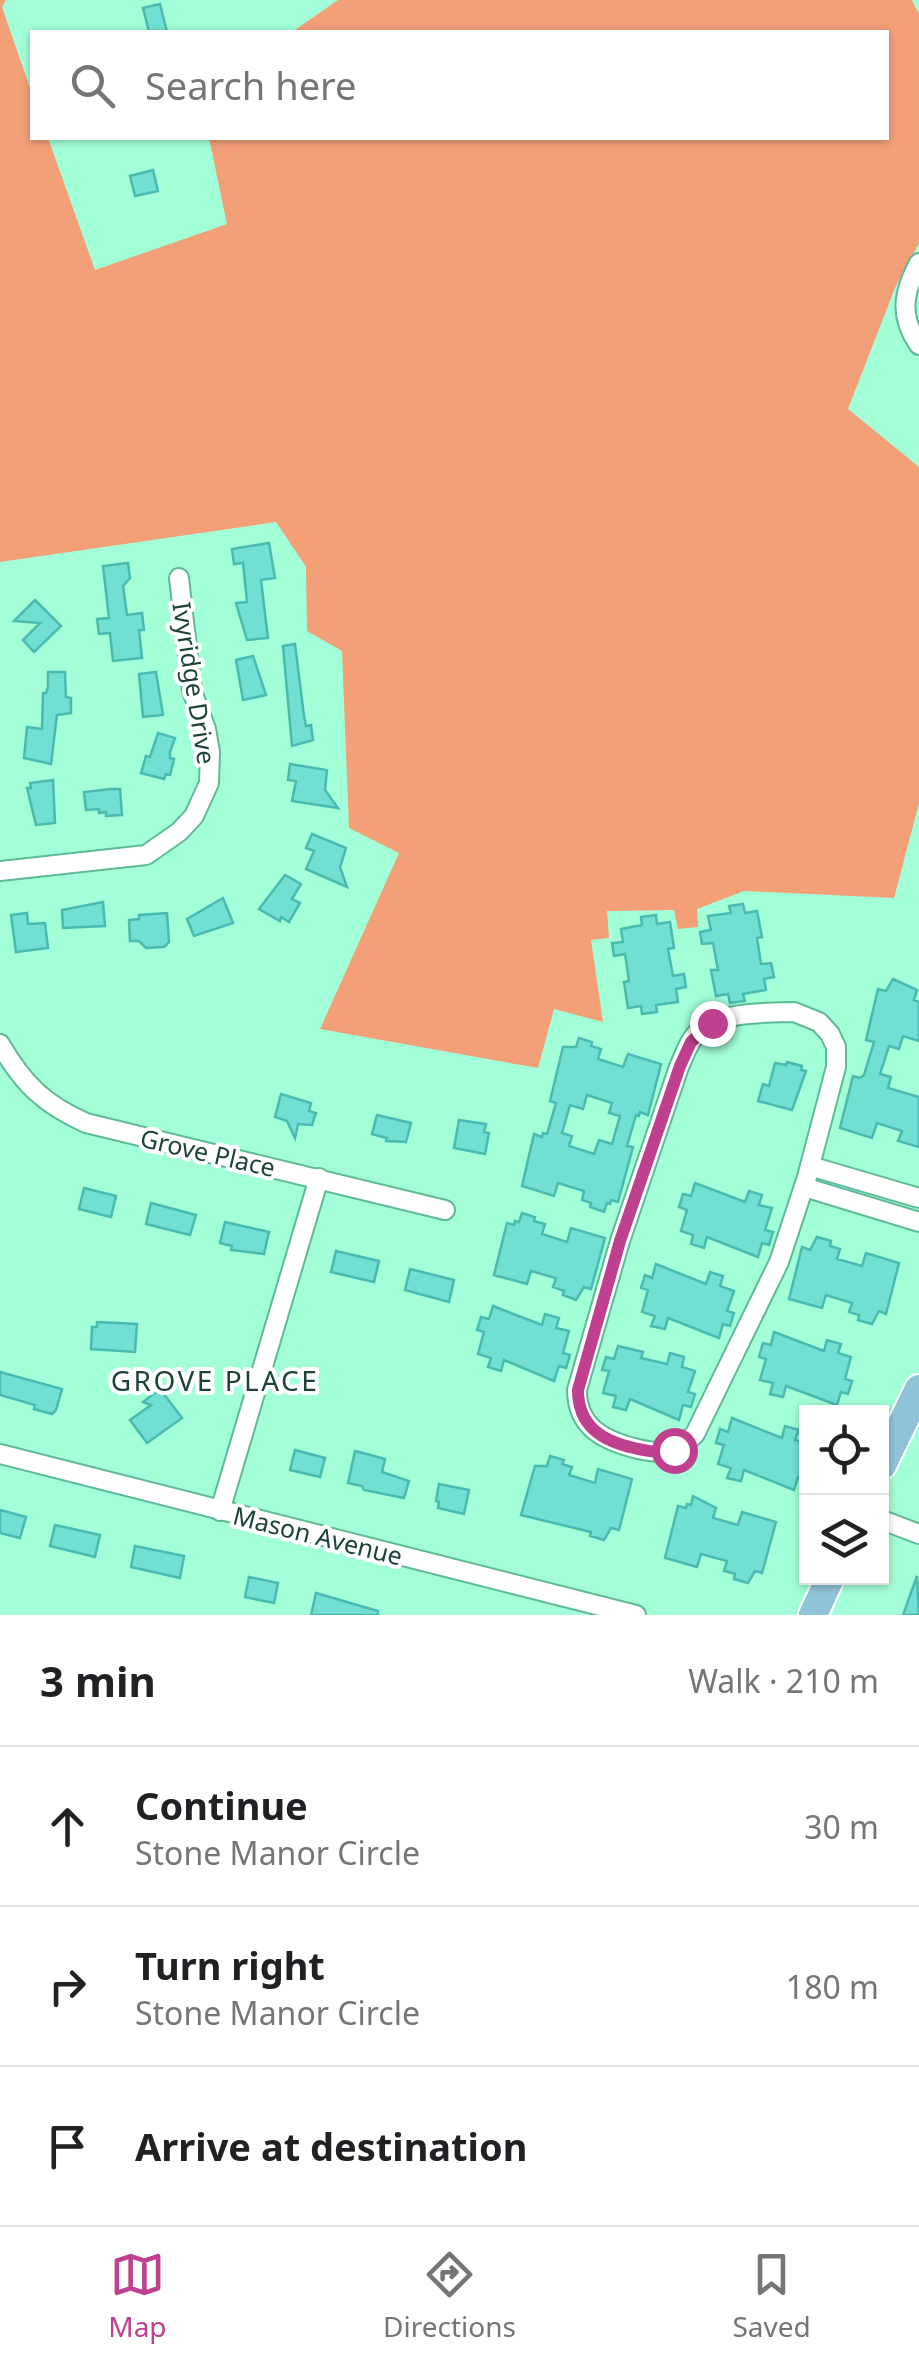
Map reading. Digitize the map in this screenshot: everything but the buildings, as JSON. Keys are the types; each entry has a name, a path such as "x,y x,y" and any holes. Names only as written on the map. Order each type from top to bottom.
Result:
{"main road":[{"path":"889,1451 919,1389"},
{"path":"813,1615 827,1585"}],"street":[{"path":"919,263 904,302 910,332 919,345"},
{"name":"Ivyridge Drive","path":"0,871 146,855 194,816 209,783 210,752 192,691 179,578"},
{"path":"794,1012 812,1018 830,1034 836,1047 836,1067 810,1166 778,1262 695,1434 683,1445 666,1452 621,1445 598,1436 582,1415 578,1390 620,1241 673,1085 691,1042 700,1031 731,1018 794,1012"},
{"name":"Grove Place","path":"0,1044 28,1085 52,1108 86,1124 446,1210"},
{"path":"810,1166 919,1198"},
{"path":"220,1511 319,1178"},
{"path":"804,1187 919,1222"},
{"name":"Mason Avenue","path":"0,1454 636,1615"},
{"path":"889,1523 919,1534"}],"shaded area":[{"path":"0,0 6,0 2,7 30,88 30,140 49,140 95,270 227,224 209,140 889,140 889,30 295,30 338,0 912,0 919,14 919,243 895,288 848,409 919,467 919,803 894,898 744,891 697,909 698,927 678,929 674,910 607,911 609,938 591,940 603,1022 554,1009 538,1068 320,1029 399,853 349,828 342,651 307,631 306,567 276,522 0,562"}],"district":[{"name":"GROVE PLACE","path":"215,1380"}],"route":[{"path":"674,1450 648,1451 598,1436 582,1415 578,1390 620,1241 680,1066 691,1042 712,1023"}]}
